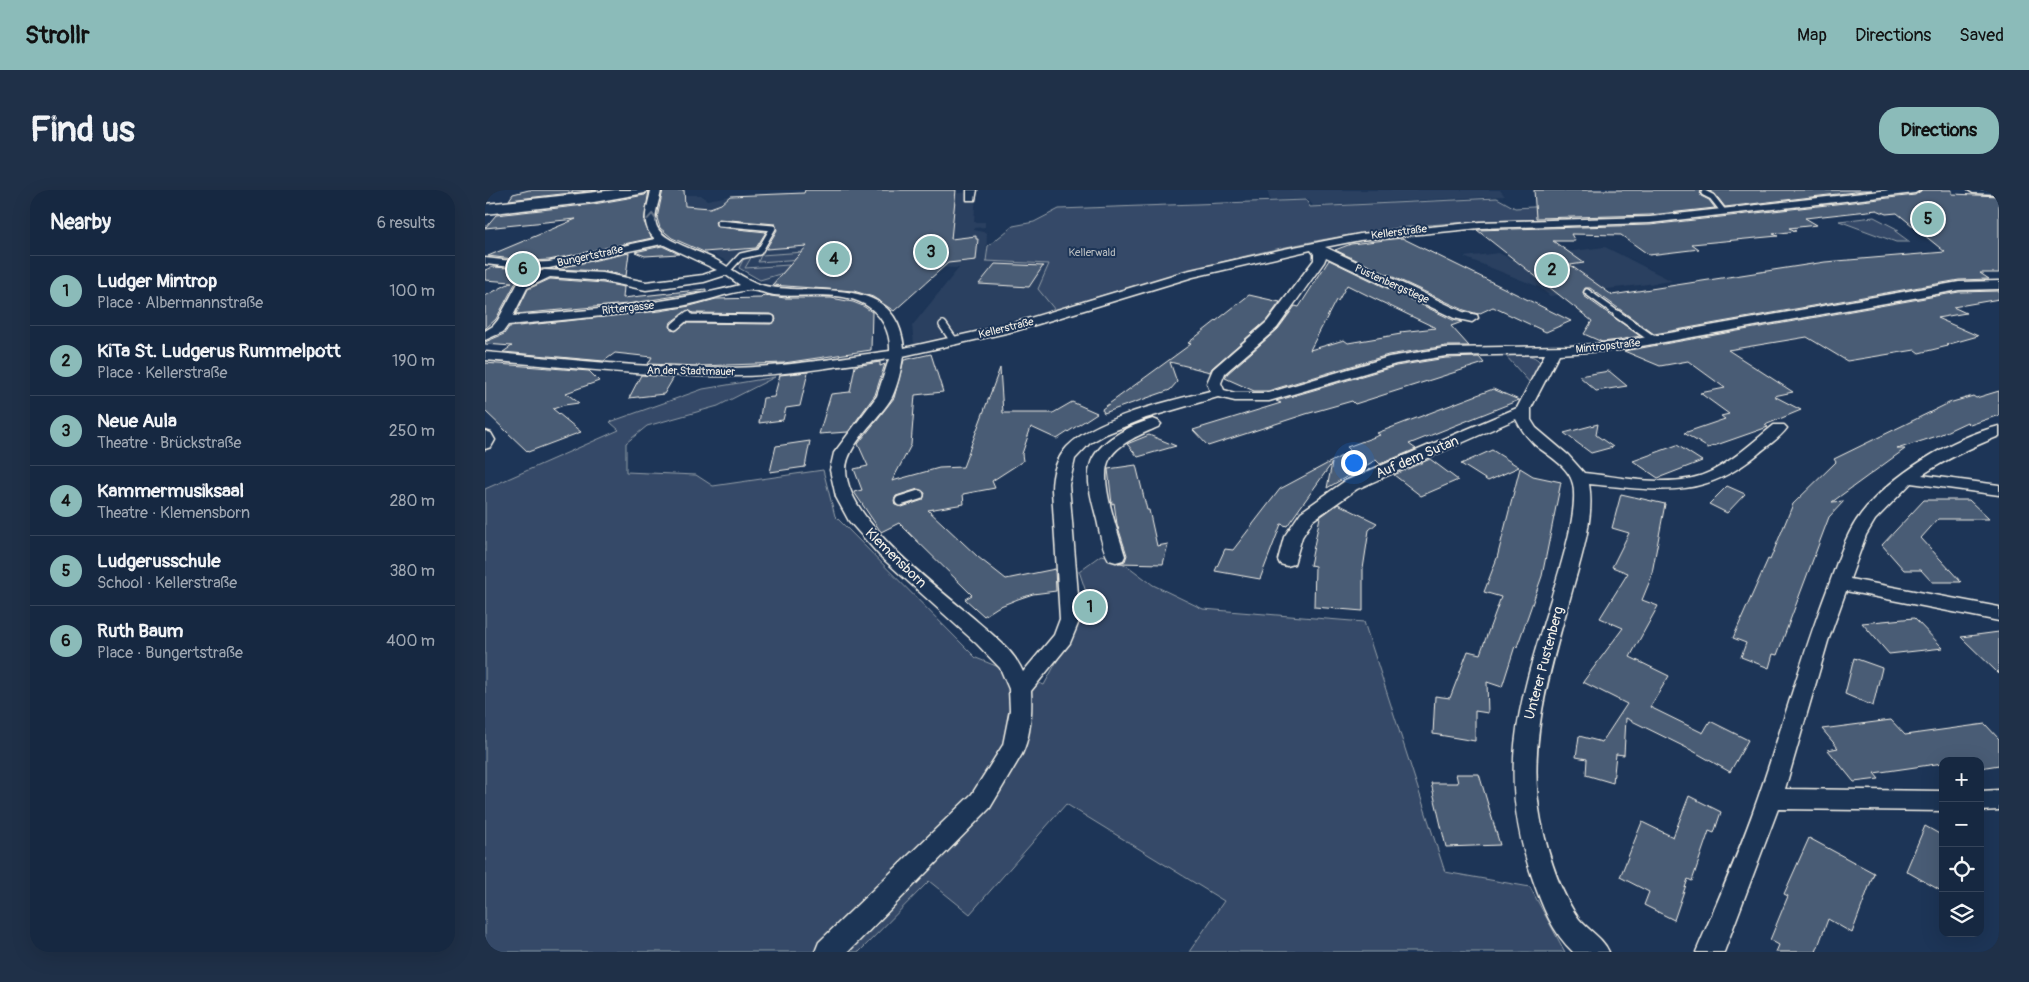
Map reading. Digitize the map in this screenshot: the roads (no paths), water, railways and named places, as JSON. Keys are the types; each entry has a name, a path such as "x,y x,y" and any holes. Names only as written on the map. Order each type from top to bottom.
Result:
{"main road":[{"path":"485,210 585,199 640,190"}],"street":[{"path":"656,190 650,222 652,229 663,240"},
{"name":"Kellerstraße","path":"896,354 1038,320 1190,274 1314,246 1381,234 1523,223 1611,222 1915,190"},
{"path":"1973,190 1999,191"},
{"name":"Bungertstraße","path":"487,263 548,269 663,240"},
{"name":"Klemensborn","path":"663,240 727,271 749,286 771,291 843,295 867,300 876,306 892,324 897,341 896,354 884,397 842,453 838,470 845,497 861,515 886,552 984,639 1009,664 1020,689 1021,710 1014,747 981,801 829,952"},
{"path":"1020,689 1039,669 1063,638 1070,620 1070,600 1059,495 1061,474 1070,454 1081,443 1102,431 1164,406 1190,402 1218,393 1214,388 1214,383 1219,372 1272,325 1320,260 1320,254 1314,246"},
{"name":"Pustenbergstiege","path":"1314,246 1339,260 1459,315 1472,318"},
{"path":"485,336 498,329 522,286 548,269 629,281 635,285 646,286 704,278 727,271"},
{"name":"Mintropstraße","path":"1218,393 1235,397 1269,397 1381,364 1446,352 1608,348 1956,286 1999,285"},
{"name":"Rittergasse","path":"504,320 557,317 704,298 749,286"},
{"path":"687,316 704,298"},
{"path":"1554,350 1523,412 1524,421 1533,434 1568,463 1579,478 1660,484 1699,481 1723,471 1779,428"},
{"name":"An der Stadtmauer","path":"488,359 630,370 732,372 809,366 896,354"},
{"path":"1116,556 1098,482 1097,470 1100,461 1110,449 1126,437 1176,414 1190,402"},
{"name":"Auf dem Sutan","path":"1287,560 1293,537 1307,516 1351,485 1523,412"},
{"path":"1710,952 1770,798 1818,640 1857,535 1868,517 1907,478 1949,452 1999,431"},
{"path":"485,436 487,440 485,444"},
{"name":"Unterer Pustenberg","path":"1579,478 1583,492 1579,518 1565,583 1535,685 1527,727 1524,781 1531,834 1549,890 1568,927 1585,946 1595,952"},
{"path":"1907,478 1999,490"},
{"path":"1839,583 1999,614"},
{"path":"1770,798 1939,801"},
{"path":"1984,801 1999,800"}],"lane":[{"path":"1704,193 1712,197 1723,211"},
{"path":"719,223 773,228 759,252 741,256 727,271"},
{"path":"1587,292 1654,340"},
{"path":"675,326 687,316 771,319"},
{"path":"943,325 954,341"},
{"path":"900,501 919,495"}],"place":[{"name":"Ludgerusschule","path":"1928,219"},
{"name":"Neue Aula","path":"931,252"},
{"name":"Kammermusiksaal","path":"834,259"},
{"name":"Ruth Baum","path":"523,269"},
{"name":"KiTa St. Ludgerus Rummelpott","path":"1552,270"},
{"name":"Ludger Mintrop","path":"1090,607"}],"park label":[{"name":"Kellerwald","path":"1092,252"}]}
